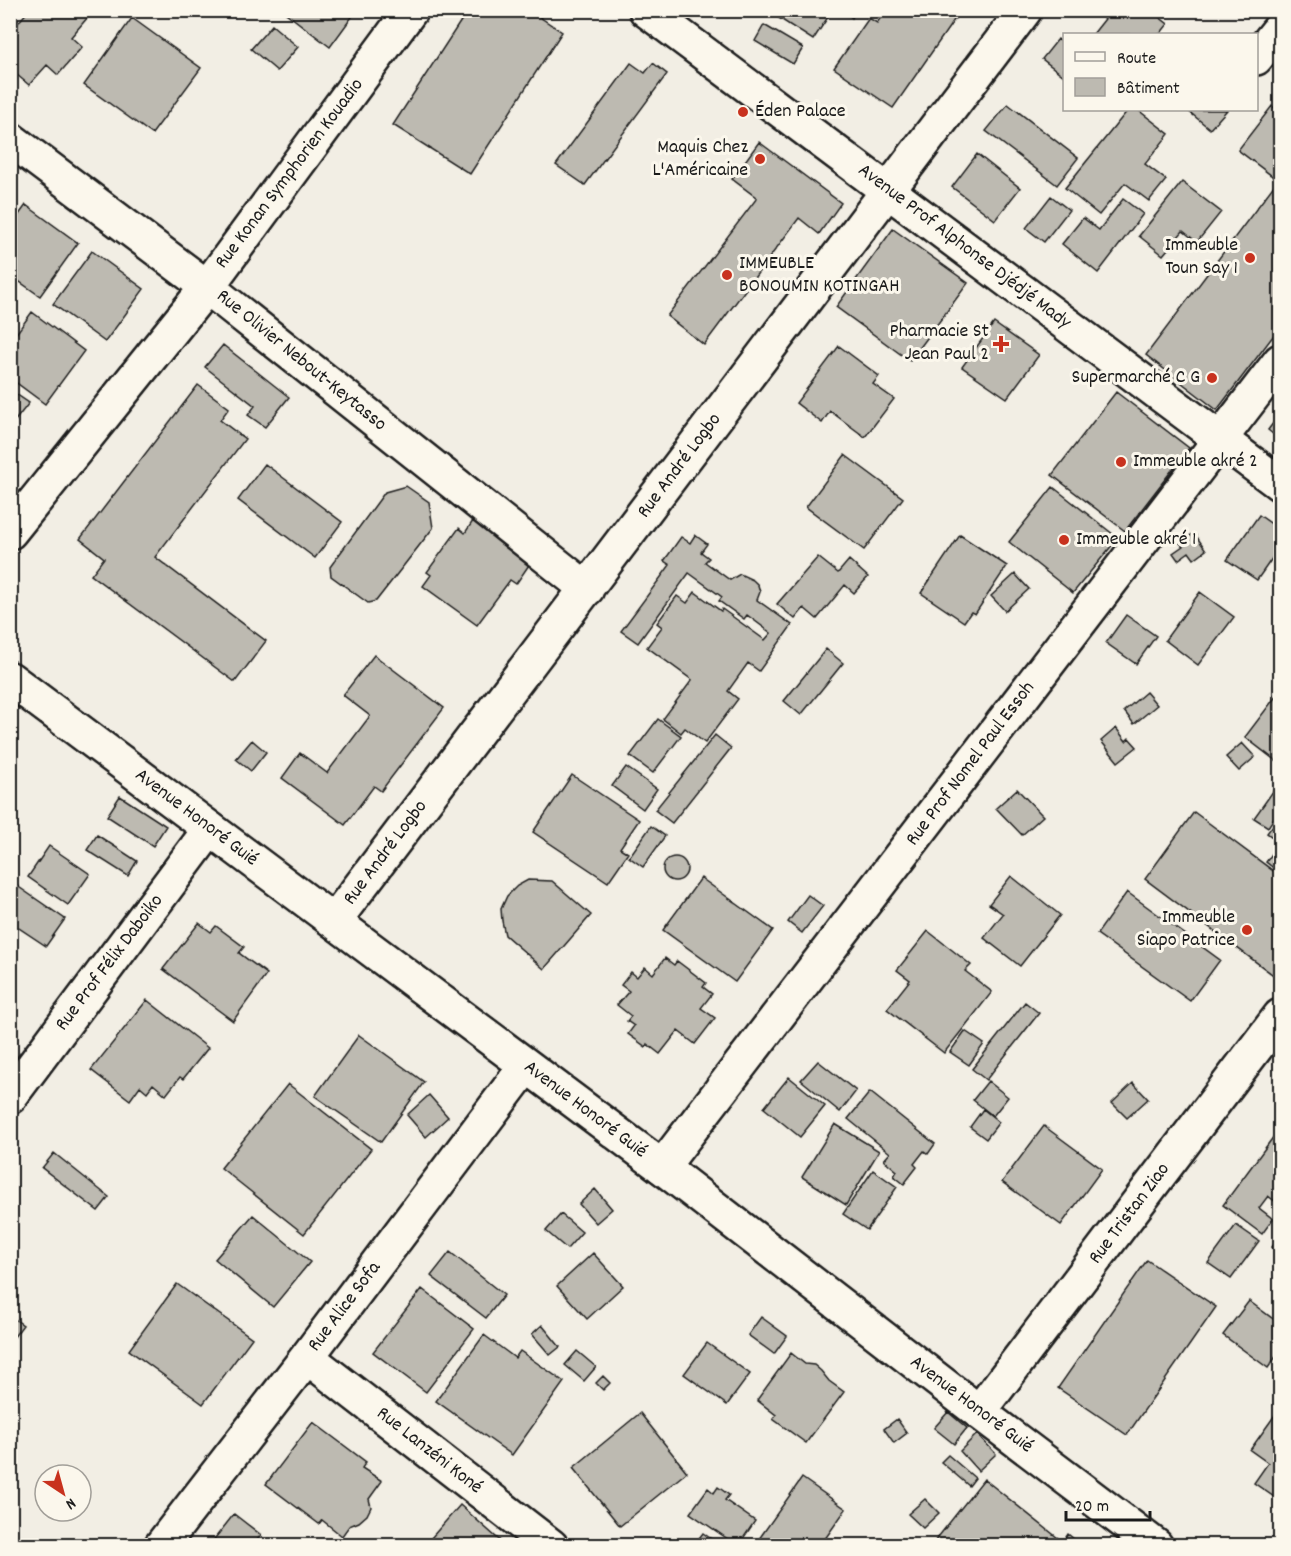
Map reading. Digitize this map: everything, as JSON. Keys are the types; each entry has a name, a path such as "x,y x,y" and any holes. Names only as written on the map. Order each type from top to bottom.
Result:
{"street":[{"name":"Rue Konan Symphorien Kouadio","path":"10,532 207,286 411,10"},
{"name":"Avenue Prof Alphonse Djédjé Mady","path":"646,10 1281,484"},
{"name":"Rue André Logbo","path":"334,921 1025,10"},
{"path":"1258,57 1281,28"},
{"name":"Rue Olivier Nebout-Keytasso","path":"10,139 207,286 587,589"},
{"name":"Rue Prof Nomel Paul Essoh","path":"662,1167 1281,361"},
{"name":"Avenue Honoré Guié","path":"10,679 662,1167 979,1412 1156,1545"},
{"name":"Rue Prof Félix Daboiko","path":"10,1098 210,829"},
{"name":"Rue Tristan Ziao","path":"979,1412 1274,1037"},
{"name":"Rue Alice Sofa","path":"160,1545 307,1357 526,1066"},
{"name":"Rue Lanzéni Koné","path":"307,1357 551,1545"}],"building":[{"path":"29,10 94,10 71,37 82,47 58,75 47,65 29,85 10,69 10,47 15,41 10,37 10,32"},
{"path":"282,10 357,10 330,47"},
{"path":"468,10 529,10 562,32 470,174 393,125"},
{"path":"773,10 824,10 830,14 813,40 771,13"},
{"path":"842,10 857,10 852,18"},
{"path":"886,10 961,10 893,108 834,68 869,18 877,23"},
{"path":"1112,10 1150,10 1168,24 1161,33 1094,33"},
{"path":"132,18 201,68 152,134 84,85"},
{"path":"272,25 298,47 277,71 251,49"},
{"path":"764,25 803,48 793,64 755,41"},
{"path":"1058,39 1063,43 1063,75 1042,59"},
{"path":"631,63 645,73 653,63 667,74 585,185 556,165"},
{"path":"1008,104 1078,158 1057,185 986,131"},
{"path":"1272,106 1280,112 1280,182 1238,150"},
{"path":"1127,111 1139,111 1169,134 1145,164 1166,180 1149,201 1125,183 1099,215 1065,188"},
{"path":"1188,111 1226,111 1210,129"},
{"name":"IMMEUBLE BONOUMIN KOTINGAH","path":"759,142 841,203 819,234 799,218 704,345 667,316 757,198 732,179"},
{"path":"977,154 1020,188 995,220 952,187"},
{"path":"1182,182 1221,212 1197,242 1183,231 1163,255 1139,236"},
{"name":"Immeuble Toun Say 1","path":"1275,184 1280,188 1280,327 1217,410 1146,355"},
{"path":"1051,196 1069,210 1044,242 1026,228"},
{"path":"1123,199 1143,214 1098,273 1062,244 1083,218 1099,230"},
{"path":"26,205 78,243 40,296 10,275 10,227"},
{"path":"893,229 968,283 910,361 836,307"},
{"path":"92,251 144,289 105,342 53,304"},
{"path":"32,312 84,351 45,404 10,378 10,342"},
{"path":"994,323 1039,355 1007,398 962,367"},
{"path":"223,345 289,397 265,427 248,415 255,406 205,367"},
{"path":"839,346 879,376 873,384 894,399 865,437 830,411 822,423 796,403"},
{"path":"198,385 229,408 220,420 245,439 155,557 266,641 235,682 91,575 104,558 80,539"},
{"path":"10,390 29,403 10,427"},
{"name":"Immeuble akré 2","path":"1116,392 1189,448 1125,531 1052,475"},
{"path":"1280,414 1280,440 1268,430"},
{"path":"845,455 903,498 864,550 806,507"},
{"path":"265,464 342,522 315,558 238,500"},
{"path":"406,486 429,502 433,528 376,601 368,603 331,576 330,567 385,492"},
{"name":"Immeuble akré 1","path":"1053,487 1118,538 1073,593 1009,542"},
{"path":"1259,515 1280,530 1280,547 1257,580 1227,560"},
{"path":"473,521 531,562 516,584 510,580 477,625 423,586 431,575 427,572 459,528 465,533"},
{"path":"1194,533 1206,550 1194,559 1189,552 1178,560 1173,553 1183,546 1180,543"},
{"path":"695,535 707,544 701,552 709,558 705,562 730,580 740,574 753,580 760,592 757,600 792,625 759,671 748,663 728,691 738,699 705,743 685,728 681,733 663,719 692,680 647,647 662,627 657,623 677,596 687,603 695,592 765,640 771,633 747,615 744,619 719,601 722,597 689,573 638,643 621,631 670,565 664,561 681,537 690,543"},
{"path":"960,535 1007,566 975,614 971,612 964,622 921,593"},
{"path":"818,557 838,573 849,560 868,577 854,593 845,585 817,619 804,608 795,619 777,604"},
{"path":"1015,574 1029,589 1005,611 991,596"},
{"path":"1200,592 1234,617 1198,665 1165,640"},
{"path":"1126,615 1156,636 1136,664 1106,643"},
{"path":"826,649 843,663 801,715 784,701"},
{"path":"374,655 444,708 381,791 374,786 345,825 282,778 300,753 327,773 370,716 343,695"},
{"path":"1280,691 1280,764 1245,737"},
{"path":"1146,692 1157,705 1134,724 1124,711"},
{"path":"658,719 681,736 653,773 630,756"},
{"path":"1116,728 1126,741 1129,738 1137,747 1118,762 1101,741"},
{"path":"715,735 731,748 672,823 655,810"},
{"path":"252,740 266,752 251,771 236,759"},
{"path":"1242,743 1255,757 1239,771 1226,757"},
{"path":"626,767 657,789 643,809 612,786"},
{"path":"572,775 639,820 620,848 628,853 608,882 533,832"},
{"path":"1276,787 1280,790 1280,809 1268,827 1254,818"},
{"path":"1017,789 1043,816 1022,835 996,808"},
{"path":"120,796 166,826 153,846 107,816"},
{"name":"Immeuble Siapo Patrice","path":"1194,812 1280,876 1280,980 1145,879"},
{"path":"1280,816 1280,843 1267,833"},
{"path":"651,826 665,836 643,867 629,857"},
{"path":"97,835 137,861 128,876 87,850"},
{"path":"1280,843 1280,873 1266,862"},
{"path":"49,846 90,874 68,905 28,877"},
{"path":"675,857 684,860 687,869 684,878 675,881 666,878 663,869 666,860"},
{"path":"1011,876 1060,915 1020,966 984,938 1003,914 989,904"},
{"path":"701,878 773,930 735,982 663,930"},
{"path":"528,880 552,881 591,915 544,969 505,935 502,921 501,909 507,896 517,886"},
{"path":"10,881 65,919 46,946 10,922"},
{"path":"1127,892 1220,960 1190,1001 1097,934"},
{"path":"808,895 823,906 802,933 788,922"},
{"path":"199,923 211,932 216,926 244,947 239,953 267,974 233,1021 163,969"},
{"path":"928,931 971,965 965,971 992,992 944,1053 887,1009 910,980 897,970"},
{"path":"665,958 674,965 677,961 706,983 703,987 712,994 701,1008 715,1018 695,1044 678,1031 660,1054 628,1034 634,1026 627,1021 631,1016 617,1005 629,991 621,985 631,972 637,977 645,967 653,974"},
{"path":"147,1000 208,1048 183,1079 180,1077 166,1095 153,1084 147,1092 140,1086 130,1100 91,1070"},
{"path":"1025,1002 1039,1013 986,1080 972,1069"},
{"path":"965,1031 984,1044 969,1065 950,1052"},
{"path":"359,1035 424,1082 381,1142 315,1096"},
{"path":"818,1061 856,1091 840,1112 801,1080"},
{"path":"789,1077 825,1106 800,1137 764,1108"},
{"path":"988,1081 1008,1097 993,1116 973,1100"},
{"path":"1133,1083 1148,1099 1127,1118 1112,1103"},
{"path":"288,1084 371,1149 304,1234 221,1168"},
{"path":"870,1092 935,1144 928,1154 924,1151 914,1164 917,1167 904,1184 894,1176 897,1171 884,1160 890,1153 848,1119"},
{"path":"429,1095 448,1117 426,1137 407,1115"},
{"path":"983,1109 999,1122 986,1139 970,1127"},
{"path":"835,1124 879,1151 846,1205 802,1177"},
{"path":"1044,1126 1102,1169 1061,1225 1002,1182"},
{"path":"1277,1132 1280,1135 1280,1205 1268,1196 1259,1208 1273,1219 1262,1234 1223,1205"},
{"path":"54,1153 109,1197 98,1211 42,1168"},
{"path":"873,1170 897,1187 867,1230 843,1214"},
{"path":"595,1189 612,1209 596,1223 579,1204"},
{"path":"561,1214 582,1232 567,1249 546,1231"},
{"path":"253,1215 310,1262 273,1307 215,1259"},
{"path":"1236,1225 1259,1241 1231,1279 1208,1263"},
{"path":"1280,1236 1280,1253 1272,1247"},
{"path":"450,1252 504,1295 486,1318 431,1276"},
{"path":"593,1253 623,1286 587,1319 557,1286"},
{"path":"1147,1260 1216,1307 1127,1435 1058,1388"},
{"path":"177,1284 252,1338 203,1404 129,1350"},
{"path":"422,1289 474,1329 426,1392 373,1352"},
{"path":"1249,1301 1280,1324 1280,1351 1268,1368 1223,1335"},
{"path":"10,1316 23,1325 10,1342"},
{"path":"761,1317 787,1336 774,1354 748,1335"},
{"path":"542,1325 560,1347 550,1355 532,1334"},
{"path":"484,1335 515,1358 520,1351 564,1382 512,1455 436,1401"},
{"path":"707,1343 750,1374 727,1405 684,1374"},
{"path":"577,1351 596,1367 584,1381 565,1365"},
{"path":"791,1353 805,1364 814,1365 829,1381 844,1392 806,1443 773,1419 776,1415 757,1400"},
{"path":"603,1376 610,1383 603,1390 596,1383"},
{"path":"1280,1408 1280,1501 1254,1483 1268,1463 1250,1450"},
{"path":"948,1412 967,1428 954,1444 934,1428"},
{"path":"640,1413 687,1472 620,1526 573,1468"},
{"path":"897,1419 907,1433 894,1443 884,1429"},
{"path":"313,1422 366,1462 362,1468 382,1481 369,1499 371,1507 367,1515 359,1522 349,1526 342,1536 322,1520 319,1524 266,1484"},
{"path":"977,1434 996,1454 978,1471 960,1451"},
{"path":"948,1455 975,1478 969,1486 941,1462"},
{"path":"802,1478 846,1509 820,1546 754,1546"},
{"path":"984,1479 1063,1542 1059,1546 931,1546"},
{"path":"718,1487 729,1495 725,1500 755,1521 738,1546 690,1513 708,1488 714,1493"},
{"path":"925,1499 939,1513 923,1528 908,1514"},
{"path":"460,1505 506,1546 424,1546"},
{"path":"234,1514 261,1535 257,1540 265,1546 216,1546 212,1542"},
{"path":"703,1533 721,1546 693,1546"},
{"path":"1068,1534 1082,1546 1060,1546"}],"place":[{"name":"Éden Palace","path":"743,112"},
{"name":"Maquis Chez L'Américaine","path":"760,159"},
{"name":"Immeuble Toun Say 1","path":"1250,258"},
{"name":"IMMEUBLE BONOUMIN KOTINGAH","path":"727,275"},
{"name":"Pharmacie St Jean Paul 2","path":"1001,344"},
{"name":"Supermarché C G","path":"1212,378"},
{"name":"Immeuble akré 2","path":"1121,462"},
{"name":"Immeuble akré 1","path":"1064,540"},
{"name":"Immeuble Siapo Patrice","path":"1247,930"}]}
